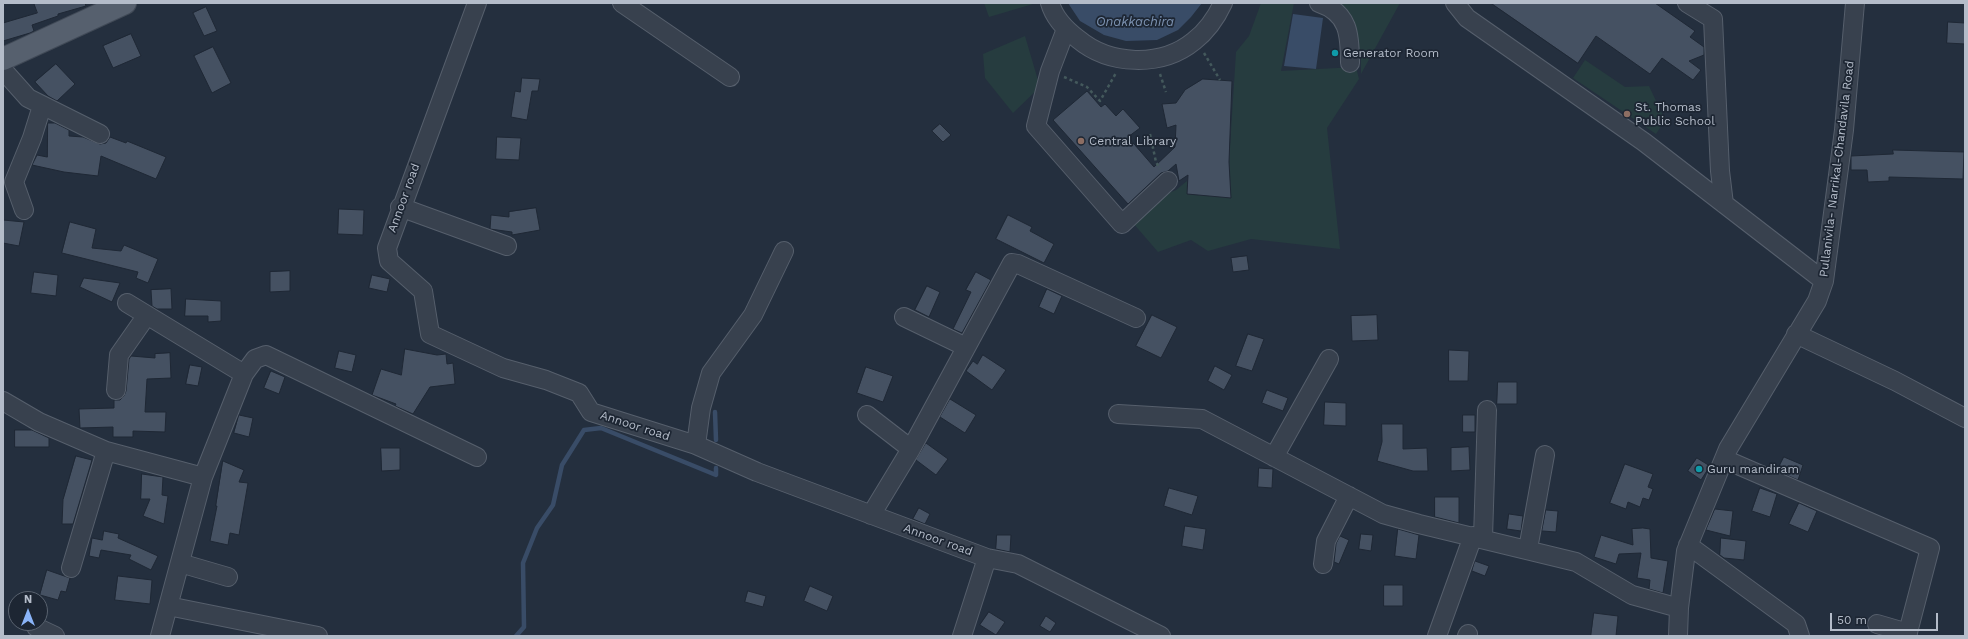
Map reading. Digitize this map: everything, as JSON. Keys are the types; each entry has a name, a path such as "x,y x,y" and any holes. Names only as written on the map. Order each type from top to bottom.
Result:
{"main road":[{"path":"3,59 125,3"}],"street":[{"name":"Annoor road","path":"477,3 400,207 387,248 389,261 423,291 430,334 503,368 546,380 579,393 591,412 696,445 757,472 987,558 1018,564 1161,636"},
{"path":"622,3 730,77"},
{"path":"1050,3 1066,29 1087,47 1113,58 1141,60 1168,55 1197,39 1213,22 1223,3"},
{"path":"1319,3 1331,8 1343,19 1350,41 1350,63"},
{"path":"1455,3 1467,18 1644,142 1824,281"},
{"path":"1687,3 1713,19 1720,171 1724,204"},
{"name":"Pullanivila- Narrikal-Chandavila Road","path":"1678,636 1679,608 1688,545 1724,458 1796,334 1817,301 1824,281 1844,130 1855,3"},
{"path":"1066,29 1050,71 1036,126 1122,224 1168,182"},
{"path":"3,70 28,98 100,134"},
{"path":"24,210 14,182 32,138 42,106"},
{"path":"400,207 507,246"},
{"path":"696,445 701,408 711,373 752,316 784,251"},
{"path":"871,515 911,449 1012,263 1018,264 1136,318"},
{"path":"127,303 244,374"},
{"path":"116,390 118,354 147,315"},
{"path":"904,317 966,347"},
{"path":"1796,334 1895,381 1965,418"},
{"path":"160,636 203,478 244,374 255,359 266,355 477,457"},
{"path":"1274,457 1329,359"},
{"path":"3,401 39,422 106,451 203,478"},
{"path":"1437,636 1478,537 1487,410"},
{"path":"1118,414 1202,420 1383,514 1576,562 1632,595 1679,608"},
{"path":"868,415 911,449"},
{"path":"71,568 106,451"},
{"path":"1528,549 1545,455"},
{"path":"1724,458 1930,548 1908,634 1877,624"},
{"path":"1323,564 1326,541 1349,496"},
{"path":"1688,545 1796,624 1800,636"},
{"path":"964,635 987,558"},
{"path":"180,563 228,577"},
{"path":"168,606 318,636"},
{"path":"44,631 55,636"}],"path":[{"path":"1197,39 1220,80"},
{"path":"1050,71 1087,87 1100,101 1125,59"},
{"path":"1150,134 1156,162 1168,182"}],"green space":[{"path":"984,3 1033,3 1033,4 989,17"},
{"path":"1261,3 1294,3 1281,71 1356,67 1359,79 1327,128 1340,249 1251,239 1208,251 1191,240 1158,252 1133,223 1164,195 1176,190 1187,181 1188,194 1231,197 1229,162 1236,52 1249,36"},
{"path":"1333,3 1400,3 1361,74 1361,56 1350,15"},
{"path":"1025,36 1040,87 1013,113 985,78 983,54"},
{"path":"1585,60 1625,87 1649,86 1665,120 1656,134 1573,78"}],"water":[{"name":"Onakkachira","path":"1068,3 1202,3 1178,30 1157,40 1126,41 1104,35 1080,21"},
{"path":"1293,14 1323,18 1316,69 1284,66"}],"building":[{"path":"34,3 85,3 86,6 58,14 58,16 32,25 34,31 30,33 3,41 3,23 37,13"},
{"path":"1491,3 1655,3 1695,31 1690,37 1704,47 1704,55 1689,61 1701,70 1693,80 1662,58 1650,74 1596,36 1578,63"},
{"path":"206,7 217,31 204,36 193,13"},
{"path":"1948,22 1965,23 1965,44 1947,43"},
{"path":"131,34 141,56 113,68 103,46"},
{"path":"213,47 231,83 212,93 194,56"},
{"path":"56,64 75,84 57,101 48,96 35,82"},
{"path":"522,78 540,79 538,91 532,91 527,120 511,117 515,91 520,92"},
{"path":"1203,79 1232,81 1229,162 1231,198 1187,194 1188,175 1179,181 1176,164 1168,171 1161,173 1128,204 1053,120 1087,91 1101,107 1105,104 1116,116 1123,109 1140,128 1128,137 1154,167 1175,147 1176,125 1167,128 1162,104 1176,103 1185,90"},
{"path":"48,123 55,123 69,130 69,136 83,137 100,144 106,143 110,137 126,143 127,141 166,157 156,179 101,156 98,176 64,172 32,165 37,155 47,157"},
{"path":"940,124 951,135 943,142 932,131"},
{"path":"497,137 521,138 519,160 496,159"},
{"path":"1893,150 1964,152 1963,179 1889,177 1889,181 1868,182 1867,170 1851,170 1851,156 1893,154"},
{"path":"536,208 540,230 512,235 512,232 490,229 491,215 509,217 509,212"},
{"path":"339,209 364,210 363,235 338,234"},
{"path":"1008,215 1032,227 1030,231 1054,244 1044,263 996,239"},
{"path":"3,220 24,222 19,246 3,243"},
{"path":"70,222 96,229 92,248 121,251 124,245 158,259 148,283 136,278 138,272 62,253"},
{"path":"1247,256 1249,270 1233,272 1231,258"},
{"path":"290,271 290,291 270,292 270,272"},
{"path":"34,272 58,275 56,296 31,293"},
{"path":"976,272 991,280 962,333 953,329 971,292 966,290"},
{"path":"372,275 390,279 387,292 369,288"},
{"path":"84,278 120,283 112,302 80,287"},
{"path":"927,286 940,292 929,317 915,310"},
{"path":"171,289 172,309 157,309 152,306 151,290"},
{"path":"1047,289 1062,296 1054,314 1039,307"},
{"path":"186,299 221,301 221,321 208,322 208,316 185,316"},
{"path":"1152,315 1177,327 1161,358 1136,346"},
{"path":"1377,315 1378,340 1352,341 1351,316"},
{"path":"1248,334 1264,339 1252,371 1236,366"},
{"path":"405,349 437,355 446,354 447,364 453,363 455,384 430,387 413,414 395,406 396,404 372,395 381,369 401,375"},
{"path":"1449,350 1469,351 1468,381 1449,381"},
{"path":"339,351 356,355 352,372 335,368"},
{"path":"170,353 171,378 147,379 145,412 166,412 165,432 133,431 133,437 113,437 113,427 80,428 79,409 114,408 114,400 120,400 124,396 126,391 129,359 131,356 155,358 155,354"},
{"path":"983,355 1006,370 992,390 966,371 973,361 977,364"},
{"path":"190,365 202,367 198,386 186,384"},
{"path":"1215,366 1232,375 1224,390 1208,381"},
{"path":"866,367 893,376 883,402 857,393"},
{"path":"271,371 285,377 279,394 264,388"},
{"path":"1498,382 1517,382 1517,404 1497,404"},
{"path":"1267,390 1288,398 1283,411 1262,403"},
{"path":"950,399 976,415 965,433 940,417"},
{"path":"1325,402 1346,403 1346,426 1324,425"},
{"path":"239,415 253,418 249,437 234,433"},
{"path":"1463,415 1475,415 1475,432 1463,432"},
{"path":"1382,424 1403,424 1403,449 1427,448 1428,471 1413,471 1377,461 1382,442"},
{"path":"15,430 32,430 49,438 49,447 15,447"},
{"path":"926,443 948,459 936,475 916,460"},
{"path":"1469,447 1470,470 1451,471 1451,448"},
{"path":"381,448 400,448 400,470 382,471"},
{"path":"76,456 92,460 73,524 62,524 63,500"},
{"path":"1784,457 1803,465 1798,480 1777,471"},
{"name":"Guru mandiram","path":"1697,458 1710,466 1701,480 1688,471"},
{"path":"223,461 244,470 239,482 248,483 239,535 230,533 228,545 210,541 217,506"},
{"path":"1625,464 1653,474 1648,487 1653,489 1649,500 1643,498 1640,507 1628,502 1626,509 1610,503"},
{"path":"1259,468 1273,469 1272,488 1258,487"},
{"path":"142,474 163,477 162,495 168,496 164,524 143,516 150,499 141,499"},
{"path":"1169,488 1198,496 1192,515 1164,506"},
{"path":"1760,488 1777,494 1770,517 1752,511"},
{"path":"1435,497 1459,497 1459,523 1435,517"},
{"path":"1799,503 1817,511 1808,532 1789,524"},
{"path":"919,508 930,514 925,524 913,519"},
{"path":"1715,509 1733,511 1730,536 1706,530"},
{"path":"1546,510 1558,511 1556,532 1542,531"},
{"path":"1509,514 1523,516 1521,531 1507,529"},
{"path":"1185,526 1206,529 1203,550 1182,546"},
{"path":"1398,529 1419,535 1416,559 1395,556"},
{"path":"1632,529 1650,529 1651,558 1668,561 1663,593 1649,589 1650,580 1637,578 1641,553 1619,554 1616,564 1594,557 1601,535 1633,545"},
{"path":"104,531 119,534 118,538 158,556 151,570 129,559 131,555 101,550 99,558 89,556 92,538 102,540"},
{"path":"1361,534 1373,535 1371,551 1359,549"},
{"path":"997,535 1011,535 1010,552 996,549"},
{"path":"1340,536 1349,540 1339,564 1334,562 1336,544"},
{"path":"1721,538 1746,541 1744,560 1724,558 1720,555"},
{"path":"1475,561 1489,566 1485,576 1472,571"},
{"path":"47,570 70,578 66,592 61,591 58,600 48,597 48,591 41,591"},
{"path":"118,576 152,580 150,604 115,600"},
{"path":"1384,585 1403,585 1403,606 1384,606"},
{"path":"810,586 833,596 827,611 804,601"},
{"path":"748,591 766,596 763,607 745,602"},
{"path":"989,612 1005,622 996,635 980,625"},
{"path":"1594,613 1618,616 1616,636 1591,636"},
{"path":"1046,616 1056,623 1050,632 1040,626"}],"waterway":[{"path":"715,412 716,440"},
{"path":"516,636 524,627 523,563 537,528 553,505 562,465 584,430 601,428 716,475 716,468"}],"place":[{"name":"Generator Room","path":"1335,53"},
{"name":"St. Thomas Public School","path":"1627,114"},
{"name":"Central Library","path":"1081,141"},
{"name":"Guru mandiram","path":"1699,469"}]}
